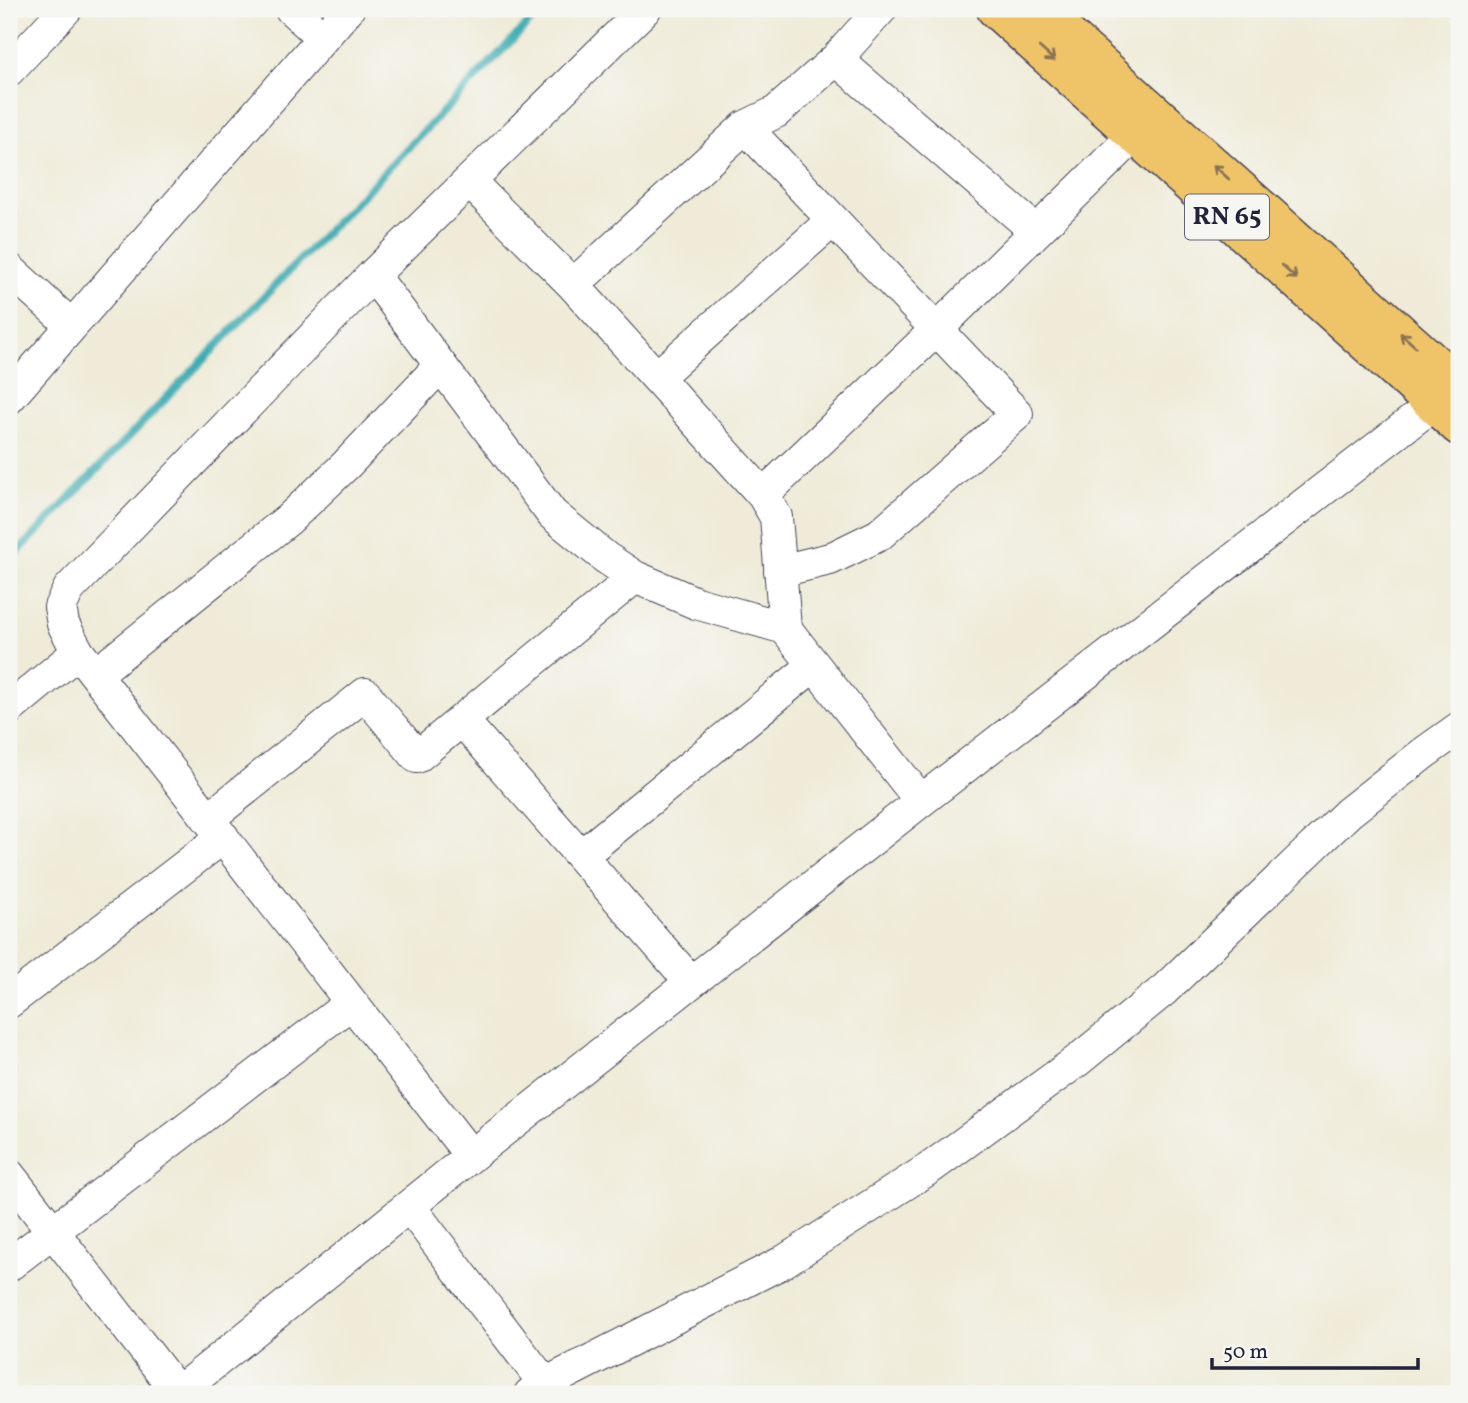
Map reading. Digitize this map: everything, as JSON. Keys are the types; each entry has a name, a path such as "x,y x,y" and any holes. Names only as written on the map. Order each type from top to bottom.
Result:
{"main road":[{"name":"RN 65","path":"996,9 1145,124 1453,400"},
{"name":"RN 65","path":"1038,9 1145,124"}],"street":[{"path":"9,70 66,9"},
{"path":"291,9 322,37"},
{"path":"9,398 348,9"},
{"path":"471,1156 87,663 63,624 60,607 69,590 373,275 645,9"},
{"path":"573,285 745,127 776,112 836,59 881,9"},
{"path":"836,59 1036,231"},
{"path":"763,495 937,329 1145,124"},
{"path":"745,127 1017,414 879,535 830,559 780,571"},
{"path":"468,181 573,285 763,495 775,517 785,628 921,801"},
{"path":"657,377 833,220"},
{"path":"9,269 71,325"},
{"path":"373,275 552,514 635,578 695,603 785,628"},
{"path":"9,709 87,663 289,519 346,465 440,366"},
{"path":"9,1175 177,1394 471,1156 921,801 1453,400"},
{"path":"9,1002 216,828 365,694 417,757 635,578"},
{"path":"581,856 814,664"},
{"path":"462,720 691,982"},
{"path":"410,1206 538,1389 783,1262 930,1168 1077,1061 1164,990 1348,813 1459,728"},
{"path":"9,1265 351,1003"}],"waterway":[{"path":"9,561 542,9"}]}
